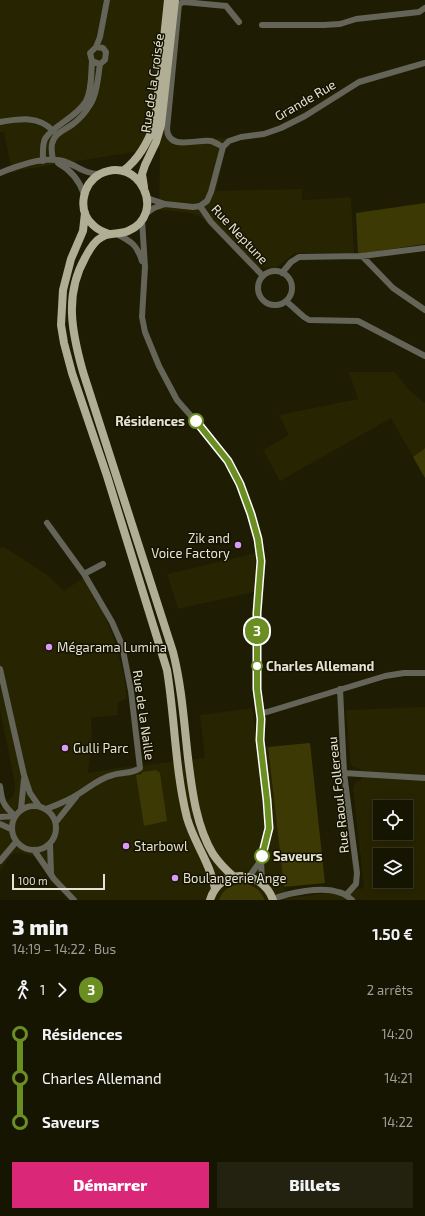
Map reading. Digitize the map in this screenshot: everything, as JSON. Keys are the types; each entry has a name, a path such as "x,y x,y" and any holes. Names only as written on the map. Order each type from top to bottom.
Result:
{"main road":[{"path":"123,171 136,160 147,143 155,124 168,0"},
{"name":"Rue de la Croisée","path":"145,190 142,174 156,142 161,125 175,0"},
{"path":"215,890 213,879 196,842 188,820 182,794 166,670 107,476 72,373 61,325 63,290 71,259 85,223 83,202 84,194 90,182 108,171 123,171 140,181 145,190 147,208 144,217 131,230 113,234 96,241 80,266 75,281 72,298 71,317 74,336 83,372 173,652 180,685 191,785 200,822 214,855 220,864 234,877"},
{"path":"85,212 93,225 100,231 113,234"},
{"path":"210,900 215,890 227,879 234,877 249,877 262,883 273,899"}],"street":[{"path":"99,47 107,0"},
{"path":"147,198 165,204 193,208 200,206 207,201 211,192 223,147 211,142 176,142 170,140 167,135 179,4 184,2 228,3 239,22"},
{"path":"262,25 340,24 356,19 419,12 425,8"},
{"path":"43,161 43,150 46,139 52,131 80,109 87,99 92,61 90,53 99,47"},
{"path":"53,160 52,145 54,139 58,134 82,116 94,98 100,64 106,58 106,52 99,47"},
{"path":"92,61 100,64"},
{"name":"Grande Rue","path":"223,147 229,141 241,137 264,134 294,122 359,82 425,63"},
{"path":"0,122 31,119 43,123 52,131"},
{"path":"53,160 73,174 81,186 84,194"},
{"path":"0,173 14,167 53,160 64,162 91,174 101,174"},
{"path":"165,204 154,208 144,217 142,311 145,332 159,366 177,400 228,461 240,484 258,539 261,561 257,613 258,700 261,719 260,740 269,828 261,860 262,883"},
{"name":"Rue Neptune","path":"200,206 211,222 264,276"},
{"path":"113,234 130,241 138,249 144,267"},
{"path":"282,273 291,262 299,257 362,256 425,248"},
{"path":"362,256 393,288 425,310"},
{"path":"271,272 282,273 286,275 292,283 292,293 286,301 276,305 270,304 261,297 258,286 264,276 271,272"},
{"path":"286,301 309,320 358,321 424,353"},
{"name":"Rue de la Naille","path":"47,523 84,574 112,622 122,645 131,691 140,768 133,772 114,774 100,779 79,794"},
{"path":"84,574 103,564"},
{"path":"0,668 24,775 30,793 39,806"},
{"path":"260,713 385,676 404,673 425,673"},
{"name":"Rue Raoul Follereau","path":"340,689 344,773 357,873 356,884 346,895"},
{"path":"344,773 425,778"},
{"path":"21,809 24,775"},
{"path":"0,786 4,806 14,816"},
{"path":"46,809 79,794"},
{"path":"56,822 79,794"},
{"path":"27,806 39,806 46,809 50,812 56,822 56,833 50,844 44,848 34,850 29,850 22,847 16,842 11,829 14,816 21,809 27,806"},
{"path":"0,817 14,816"},
{"path":"0,824 11,829"},
{"path":"0,861 16,842"},
{"path":"50,844 51,874"},
{"path":"34,850 51,874 74,900"},
{"path":"249,877 261,860"},
{"path":"273,899 290,894 321,890 338,891 352,900"}],"shaded area":[{"path":"0,0 181,0 167,140 228,138 216,191 302,189 302,200 351,197 354,253 295,253 276,268 249,267 201,217 191,213 159,210 160,148 21,170 12,173 4,132 0,132"},
{"path":"425,203 425,244 358,254 356,213"},
{"path":"349,372 395,372 410,391 425,403 425,448 413,457 391,418 280,481 263,450 289,435 279,415 358,399"},
{"path":"425,448 425,478 413,457"},
{"path":"4,547 46,574 64,591 83,578 103,612 115,641 124,676 127,698 117,703 118,715 91,718 92,735 88,773 205,758 200,715 252,708 258,748 268,747 284,887 288,898 364,888 353,788 355,783 361,779 361,770 351,765 350,761 346,710 425,707 425,900 69,900 50,881 40,862 35,857 16,853 11,855 0,871 0,808 14,795 15,784 0,710 0,548"},
{"path":"256,553 254,592 178,609 167,574"},
{"path":"310,743 325,883 284,887 268,747"},
{"path":"156,770 160,773 167,821 144,826 136,775 142,774 142,772"},
{"path":"242,883 256,888 265,900 219,900 228,888"}],"bus line":[{"name":"3","path":"196,421 228,461 240,484 251,514 260,551 261,573 257,613 257,689 261,719 260,740 269,828 262,856"}],"place":[{"name":"Résidences","path":"196,421"},
{"name":"Zik and Voice Factory","path":"238,545"},
{"name":"Mégarama Lumina","path":"49,647"},
{"name":"Charles Allemand","path":"257,666"},
{"name":"Gulli Parc","path":"65,748"},
{"name":"Starbowl","path":"126,846"},
{"name":"Saveurs","path":"262,856"},
{"name":"Boulangerie Ange","path":"175,878"}]}
